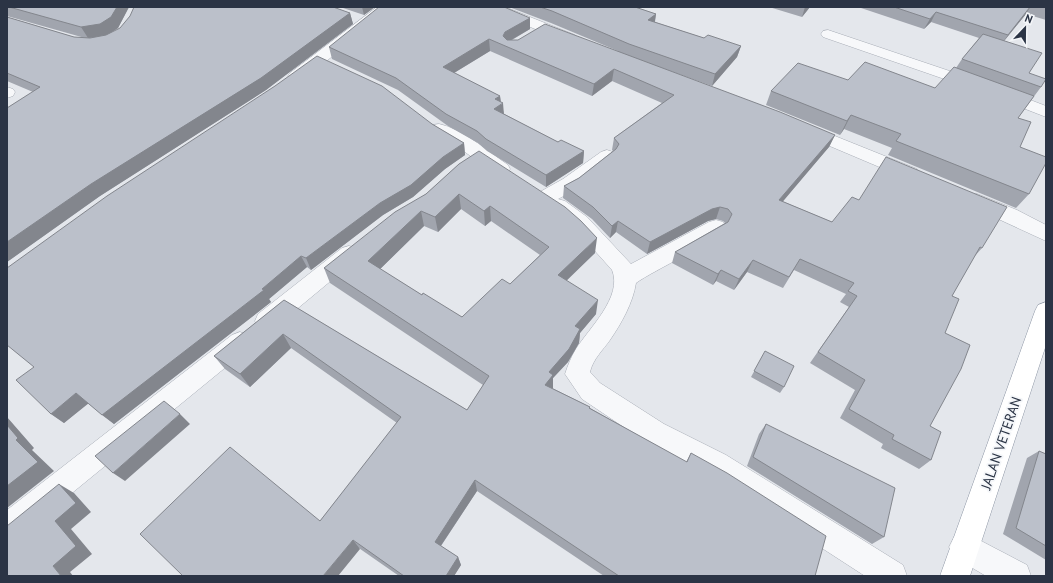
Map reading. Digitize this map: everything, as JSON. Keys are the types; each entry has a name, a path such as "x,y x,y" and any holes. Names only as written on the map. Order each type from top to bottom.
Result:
{"highway":[{"name":"JALAN VETERAN","path":"955,576 1046,311"}],"street":[{"path":"284,85 360,29 358,20 386,7"},
{"path":"493,7 587,45"},
{"path":"529,37 546,28"},
{"path":"828,34 985,88 1046,112"},
{"path":"319,60 341,70"},
{"path":"422,117 471,148 472,161 522,183 584,224 602,243 610,255 621,264 625,279 622,295 607,326 579,365 577,374 591,390 656,433 716,464 892,576"},
{"path":"789,122 922,178"},
{"path":"545,198 570,184 607,156"},
{"path":"966,196 1010,215 1046,234"},
{"path":"625,279 640,268 697,240 716,227"},
{"path":"7,528 367,240"},
{"path":"964,548 1016,576"}],"building":[{"path":"9,7 117,7 111,17 100,24 81,27"},
{"path":"134,7 333,7 350,13 261,78 91,184 7,242 7,108 40,87 7,73 7,17 74,37 90,38 106,35 120,28 130,16"},
{"path":"379,7 504,7 530,18 505,32 503,36 507,40 518,40 545,24 780,112 835,135 779,200 832,222 852,197 859,200 886,157 1007,207 982,248 980,247 952,296 959,299 945,333 970,345 961,369 930,426 941,432 931,460 892,439 894,435 849,409 865,380 818,352 857,296 848,291 854,283 800,259 789,277 753,260 739,279 721,270 718,274 675,252 728,222 732,214 728,209 720,207 712,209 650,242 618,221 612,226 593,207 564,186 579,178 616,149 619,144 614,138 674,95 614,69 594,84 489,39 443,67 500,96 495,99 503,103 494,109 558,142 561,140 584,151 546,175 486,139 477,131 446,114 396,78 329,47"},
{"path":"540,7 635,7 656,14 648,20 704,38 708,35 741,46 715,74 629,44"},
{"path":"894,7 1030,7 1008,35 936,12 930,19"},
{"path":"983,34 1042,53 1029,73 1046,79 1041,87 962,59"},
{"path":"317,56 382,86 432,124 464,143 443,157 411,185 380,203 306,258 301,256 262,289 264,290 102,415 76,393 51,414 16,380 34,367 7,345 7,268 107,196 275,86"},
{"path":"865,62 935,88 954,67 1034,96 1018,118 1031,122 1020,147 1046,157 1046,163 1029,194 896,141 901,134 851,115 847,121 771,91 798,63 848,80"},
{"path":"479,151 565,207 597,238 558,275 598,300 575,326 580,329 569,349 549,372 553,375 545,385 590,407 589,408 687,462 691,453 727,473 826,536 815,576 619,576 475,480 435,542 458,557 446,576 404,576 353,540 323,576 183,576 140,534 230,447 320,521 401,417 283,334 240,374 214,356 284,300 467,410 489,376 324,268 395,212 426,194 459,164","holes":["459,194 484,211 490,206 549,247 510,284 502,279 462,317 423,293 422,295 368,261 421,211 435,217"]},
{"path":"765,351 794,366 784,387 754,371"},
{"path":"164,401 180,414 113,473 95,456"},
{"path":"766,424 895,488 884,537 753,457"},
{"path":"7,425 18,438 16,440 38,462 7,486"},
{"path":"1039,451 1046,454 1046,546 1016,528"},
{"path":"59,484 76,503 55,521 76,546 53,566 61,576 7,576 7,526"}]}
